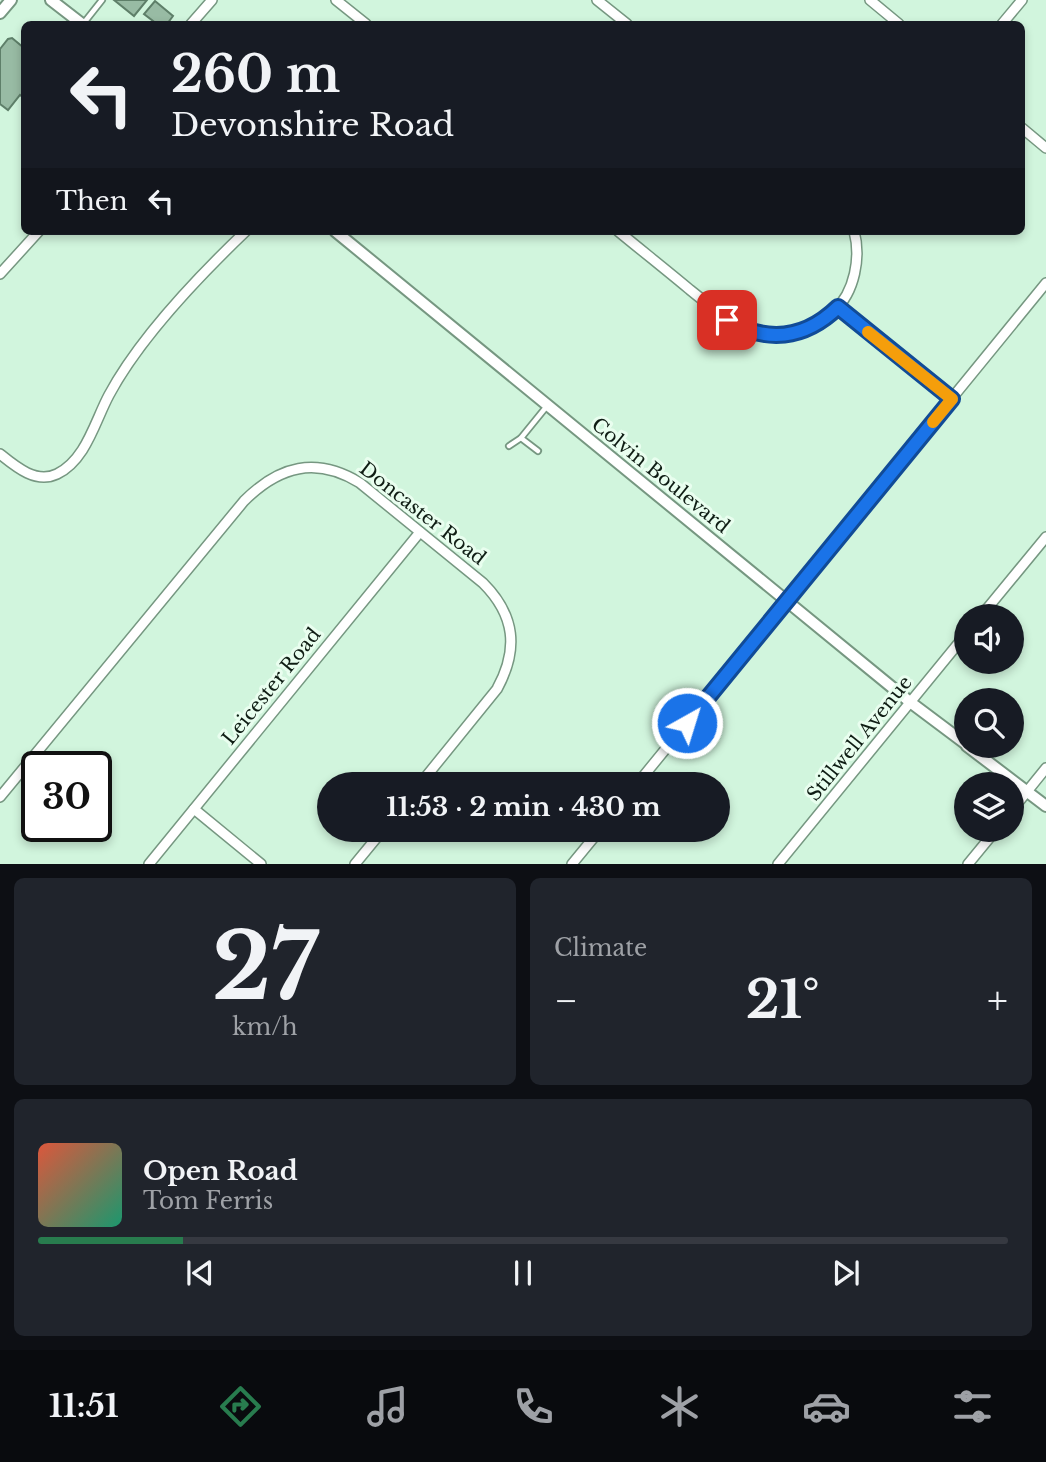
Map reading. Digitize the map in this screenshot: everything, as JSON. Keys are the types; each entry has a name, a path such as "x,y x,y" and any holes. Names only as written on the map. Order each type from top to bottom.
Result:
{"street":[{"path":"0,13 11,0"},
{"path":"51,0 78,21"},
{"path":"194,21 212,0"},
{"path":"336,0 362,21"},
{"path":"597,0 623,21"},
{"path":"870,0 895,21"},
{"path":"1004,21 1022,0"},
{"path":"1025,130 1046,148"},
{"path":"0,274 35,235"},
{"path":"0,454 32,476 47,477 65,469 84,446 109,395 138,351 242,235"},
{"name":"Colvin Boulevard","path":"340,235 954,735"},
{"path":"623,235 727,320 750,332 763,335 791,334 817,323 838,307 852,282 857,252 855,235"},
{"path":"647,772 1046,283"},
{"path":"838,307 952,399"},
{"name":"Doncaster Road","path":"0,797 244,501 268,480 302,467 325,468 345,474 495,594 508,620 511,648 509,663 497,689 430,772"},
{"name":"Leicester Road","path":"149,863 420,532"},
{"path":"991,604 1046,537"},
{"name":"Stillwell Avenue","path":"778,863 954,649"},
{"name":"Colvin Boulevard","path":"984,758 1046,806"},
{"path":"1024,795 1046,768"},
{"path":"194,809 261,863"},
{"path":"355,863 373,842"},
{"path":"572,863 590,842"},
{"path":"968,863 986,842"}],"lane":[{"path":"84,21 102,0"},
{"path":"509,446 521,438 548,405"},
{"path":"521,438 538,451"}],"building":[{"path":"114,0 147,0 134,16"},
{"path":"155,1 173,16 169,21 153,21 144,14"},
{"path":"12,38 21,46 21,96 8,110 0,104 0,49"}],"slow traffic":[{"path":"868,332 952,399 933,422"}],"route":[{"path":"687,723 952,399 838,307 817,323 791,334 763,335 740,328 727,320"}]}
